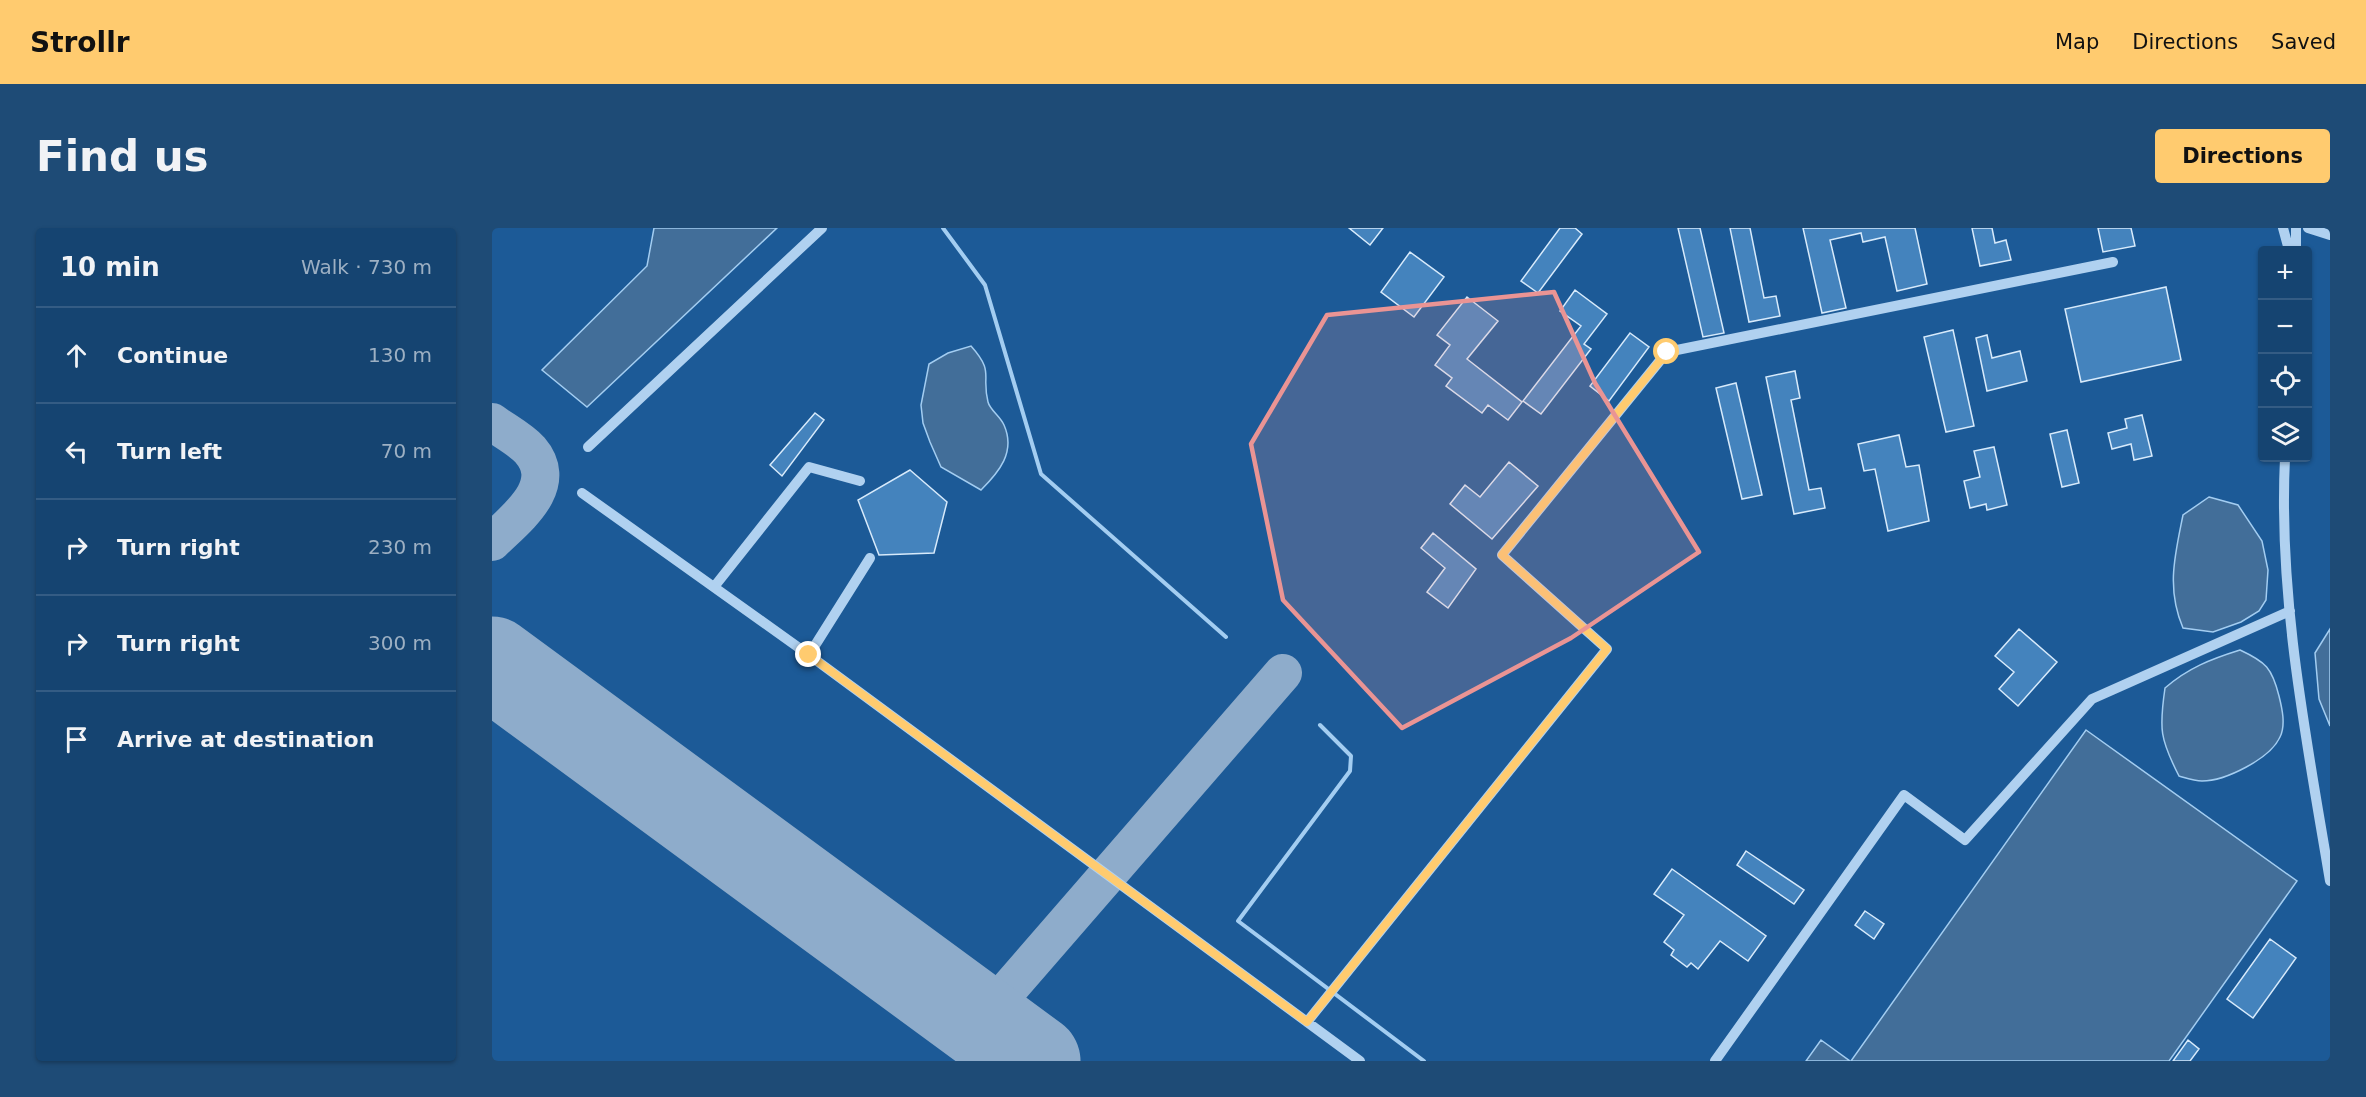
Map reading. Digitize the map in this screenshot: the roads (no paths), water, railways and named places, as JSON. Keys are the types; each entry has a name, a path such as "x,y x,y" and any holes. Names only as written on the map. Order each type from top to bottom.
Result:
{"street":[{"path":"588,447 822,228"},
{"path":"2283,228 2290,246"},
{"path":"2292,246 2296,228"},
{"path":"2308,228 2330,235"},
{"path":"1307,1022 1607,649 1502,555 1667,352 2113,262"},
{"path":"2285,462 2283,503 2290,611 2330,881"},
{"path":"714,587 809,467 860,482"},
{"path":"582,493 809,655 1360,1061"},
{"path":"809,655 870,558"},
{"path":"1715,1061 1905,795 1965,840 2092,699 2290,611"}],"water":[{"path":"654,228 777,228 587,407 542,370 647,266"},
{"path":"971,346 983,362 988,402 1004,425 1008,444 1004,461 981,490 941,467 923,423 921,405 929,364 948,353"},
{"path":"2209,497 2238,505 2262,541 2268,570 2266,600 2259,611 2241,622 2213,632 2183,628 2173,585 2175,558 2183,515"},
{"path":"2330,629 2330,726 2319,699 2315,653"},
{"path":"2240,650 2262,662 2274,679 2283,716 2280,737 2275,745 2257,761 2234,773 2202,781 2179,776 2168,752 2163,733 2162,714 2165,688 2200,665"},
{"path":"2086,730 2297,881 2169,1061 1851,1061"},
{"path":"1821,1040 1850,1061 1806,1061"}],"waterway":[{"path":"943,228 985,285 1041,474 1226,637"},
{"path":"1320,725 1351,756 1350,771 1238,921 1424,1061"}]}
